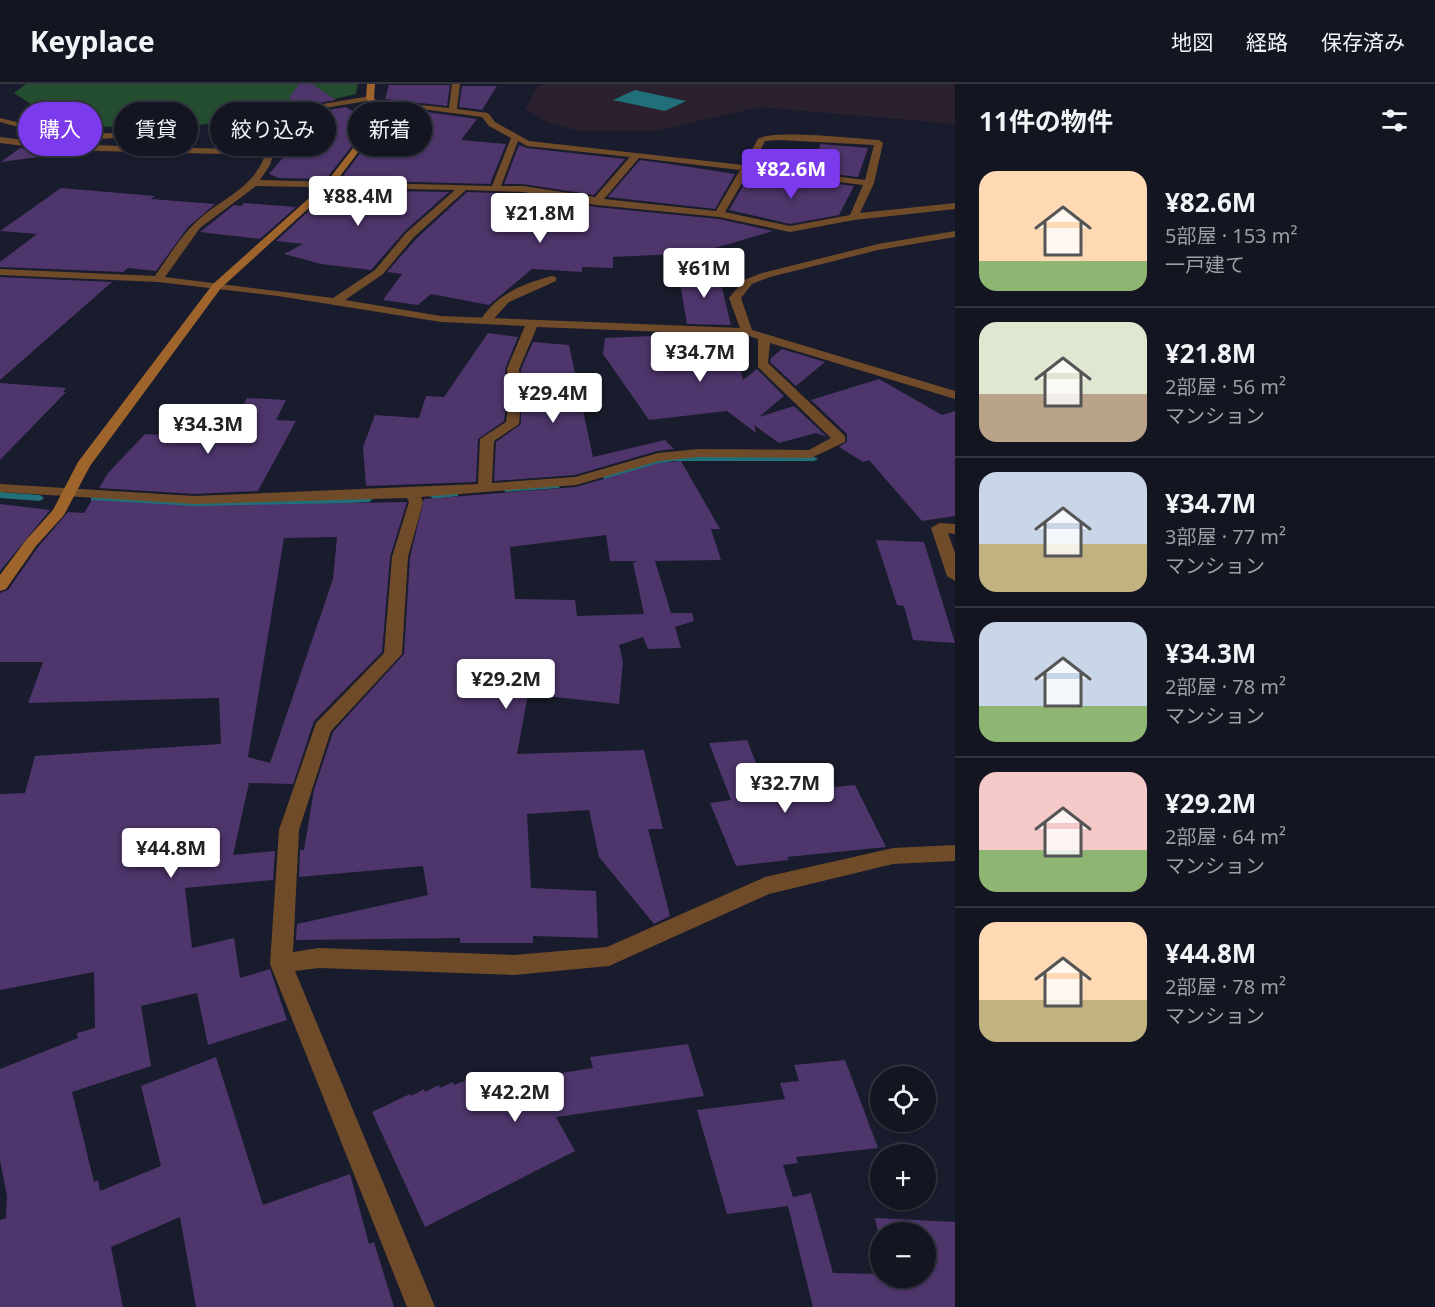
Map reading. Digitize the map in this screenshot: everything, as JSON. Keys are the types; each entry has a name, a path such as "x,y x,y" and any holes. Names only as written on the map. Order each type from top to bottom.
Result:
{"street":[{"path":"0,585 31,543 59,512 83,465 217,286 329,185 361,143 371,100 371,84"},
{"path":"453,111 456,84"},
{"path":"336,105 371,100 485,115 492,124 515,138 543,145 638,154 869,183"},
{"path":"0,120 70,138 114,135"},
{"path":"719,214 762,139 780,137 879,143 869,183 854,217"},
{"path":"496,188 515,138"},
{"path":"0,140 56,147 210,151"},
{"path":"0,150 10,142"},
{"path":"596,202 638,154"},
{"path":"158,279 201,220 255,183 269,156"},
{"path":"255,183 496,188 553,193 596,202 719,214 790,229 854,217 955,207"},
{"path":"335,302 379,272 410,235 464,187"},
{"path":"747,332 735,298 748,282 766,275 878,247 955,234"},
{"path":"0,272 158,279 335,302 441,319 747,332 955,395"},
{"path":"486,321 489,314 511,296 552,279"},
{"path":"485,486 488,439 512,424 515,399 513,369 532,324"},
{"path":"0,488 194,500 412,493 576,481 668,456 699,453 811,454 840,439 762,364 764,337"},
{"path":"412,493 416,502 400,557 393,654 323,728 289,830 281,964 403,1258 421,1307"},
{"path":"955,529 939,528 955,576"},
{"path":"281,964 318,958 514,965 609,956 765,886 893,856 955,853"}],"shaded area":[{"path":"26,84 358,84 356,94 321,102 210,102 210,123 200,125 198,125 198,102 114,102 114,127 102,127 102,102 28,102 14,93"},
{"path":"546,84 955,84 955,124 760,107 655,131 579,131 547,122 525,109 538,86"},
{"path":"635,90 686,101 665,111 613,100"}],"building":[{"path":"299,84 312,84 336,100 295,102 289,98"},
{"path":"389,85 450,85 447,106 432,104 432,102 385,99"},
{"path":"462,86 497,86 482,110 459,107"},
{"path":"348,108 348,151 326,179 279,178 269,174 284,156 336,156 336,109"},
{"path":"432,113 477,119 461,140 506,144 490,184 340,180 358,156 432,156"},
{"path":"820,144 868,148 858,177 816,172"},
{"path":"519,145 527,148 625,159 594,195 523,184 504,184"},
{"path":"18,149 18,156 45,156 1,162"},
{"path":"640,160 735,174 715,209 608,197"},
{"path":"749,176 813,186 814,181 854,186 839,215 790,224 729,210"},
{"path":"61,188 215,204 188,227 156,271 128,268 123,272 0,267 0,262 37,234 0,231"},
{"path":"332,190 449,192 405,231 371,270 321,264 284,254 303,244 276,241 312,208 367,213 325,196"},
{"path":"467,192 523,194 596,207 719,219 773,231 677,259 676,254 613,257 613,268 582,267 582,272 532,269 489,305 431,294 418,305 383,300 402,274 387,272 416,239"},
{"path":"244,203 296,207 260,239 200,232 234,205 241,206"},
{"path":"678,271 719,276 731,325 687,324"},
{"path":"0,277 112,282 0,380"},
{"path":"488,333 518,337 505,369 507,399 504,421 478,439 476,482 366,486 363,447 375,415 419,418 426,396 444,397"},
{"path":"675,335 733,337 743,380 757,369 784,396 759,417 794,406 827,437 816,433 779,443 754,425 756,433 727,411 649,420 603,354 605,338"},
{"path":"533,342 569,345 593,457 665,440 674,449 657,451 575,475 494,481 496,442 521,424 521,369"},
{"path":"782,349 825,362 796,386 770,362 771,358"},
{"path":"879,379 942,415 955,411 955,516 922,521 869,460 863,462 839,447 847,442 847,434 811,400"},
{"path":"0,383 66,388 63,392 66,392 0,460"},
{"path":"247,398 286,400 276,420 296,421 258,491 194,494 99,488 108,473 145,434 202,437 220,413 239,414"},
{"path":"681,461 720,529 711,529 721,560 655,561 671,613 692,613 694,621 675,627 681,648 648,649 643,637 619,645 623,662 619,704 528,694 517,754 644,750 663,829 648,829 670,916 654,924 599,857 589,810 527,814 531,888 596,891 598,938 533,936 533,943 460,943 460,938 296,940 297,924 428,895 423,866 299,877 300,850 304,850 314,790 333,732 404,654 410,557 424,499 576,487 659,463","holes":["606,535 610,561 638,561 633,563 644,614 577,616 575,600 515,599 510,547"]},
{"path":"92,500 194,506 407,502 390,557 382,652 314,721 293,784 249,783 233,855 275,851 273,880 185,888 192,948 234,938 240,978 270,969 287,1020 208,1045 197,993 141,1006 151,1066 72,1092 94,1182 98,1180 100,1191 161,1166 141,1086 216,1057 263,1205 350,1174 369,1244 374,1242 394,1307 196,1307 180,1217 111,1247 123,1307 0,1307 0,1220 6,1218 7,1196 0,1160 0,1069 78,1038 77,1033 95,1028 94,972 0,990 0,794 25,793 35,756 221,744 219,698 28,703 43,662 0,662 0,593 8,590 38,547 68,512 84,513","holes":["337,537 333,579 270,763 248,757 284,538"]},
{"path":"0,504 50,510 0,571"},
{"path":"876,540 924,542 955,643 913,640 904,606 897,605"},
{"path":"747,740 758,768 764,767 775,793 855,785 886,847 787,857 789,860 736,866 710,803 731,800 709,743"},
{"path":"688,1044 704,1096 556,1117 575,1151 425,1227 372,1112 410,1094 411,1096 424,1089 425,1092 439,1085 440,1088 453,1082 454,1085 469,1079 470,1082 483,1076 486,1081 498,1076 500,1080 513,1073 517,1080 593,1068 590,1057"},
{"path":"845,1060 870,1132 876,1144 870,1144 870,1149 796,1157 798,1163 783,1165 793,1197 811,1193 833,1273 870,1274 870,1288 936,1288 936,1222 876,1222 875,1218 955,1222 955,1307 813,1307 788,1206 727,1214 697,1110 785,1099 780,1083 799,1081 794,1065"}],"waterway":[{"path":"607,478 672,459 814,459"},
{"path":"506,489 556,486"},
{"path":"434,496 455,494"},
{"path":"0,495 40,498"},
{"path":"94,499 222,506 369,499"}]}
